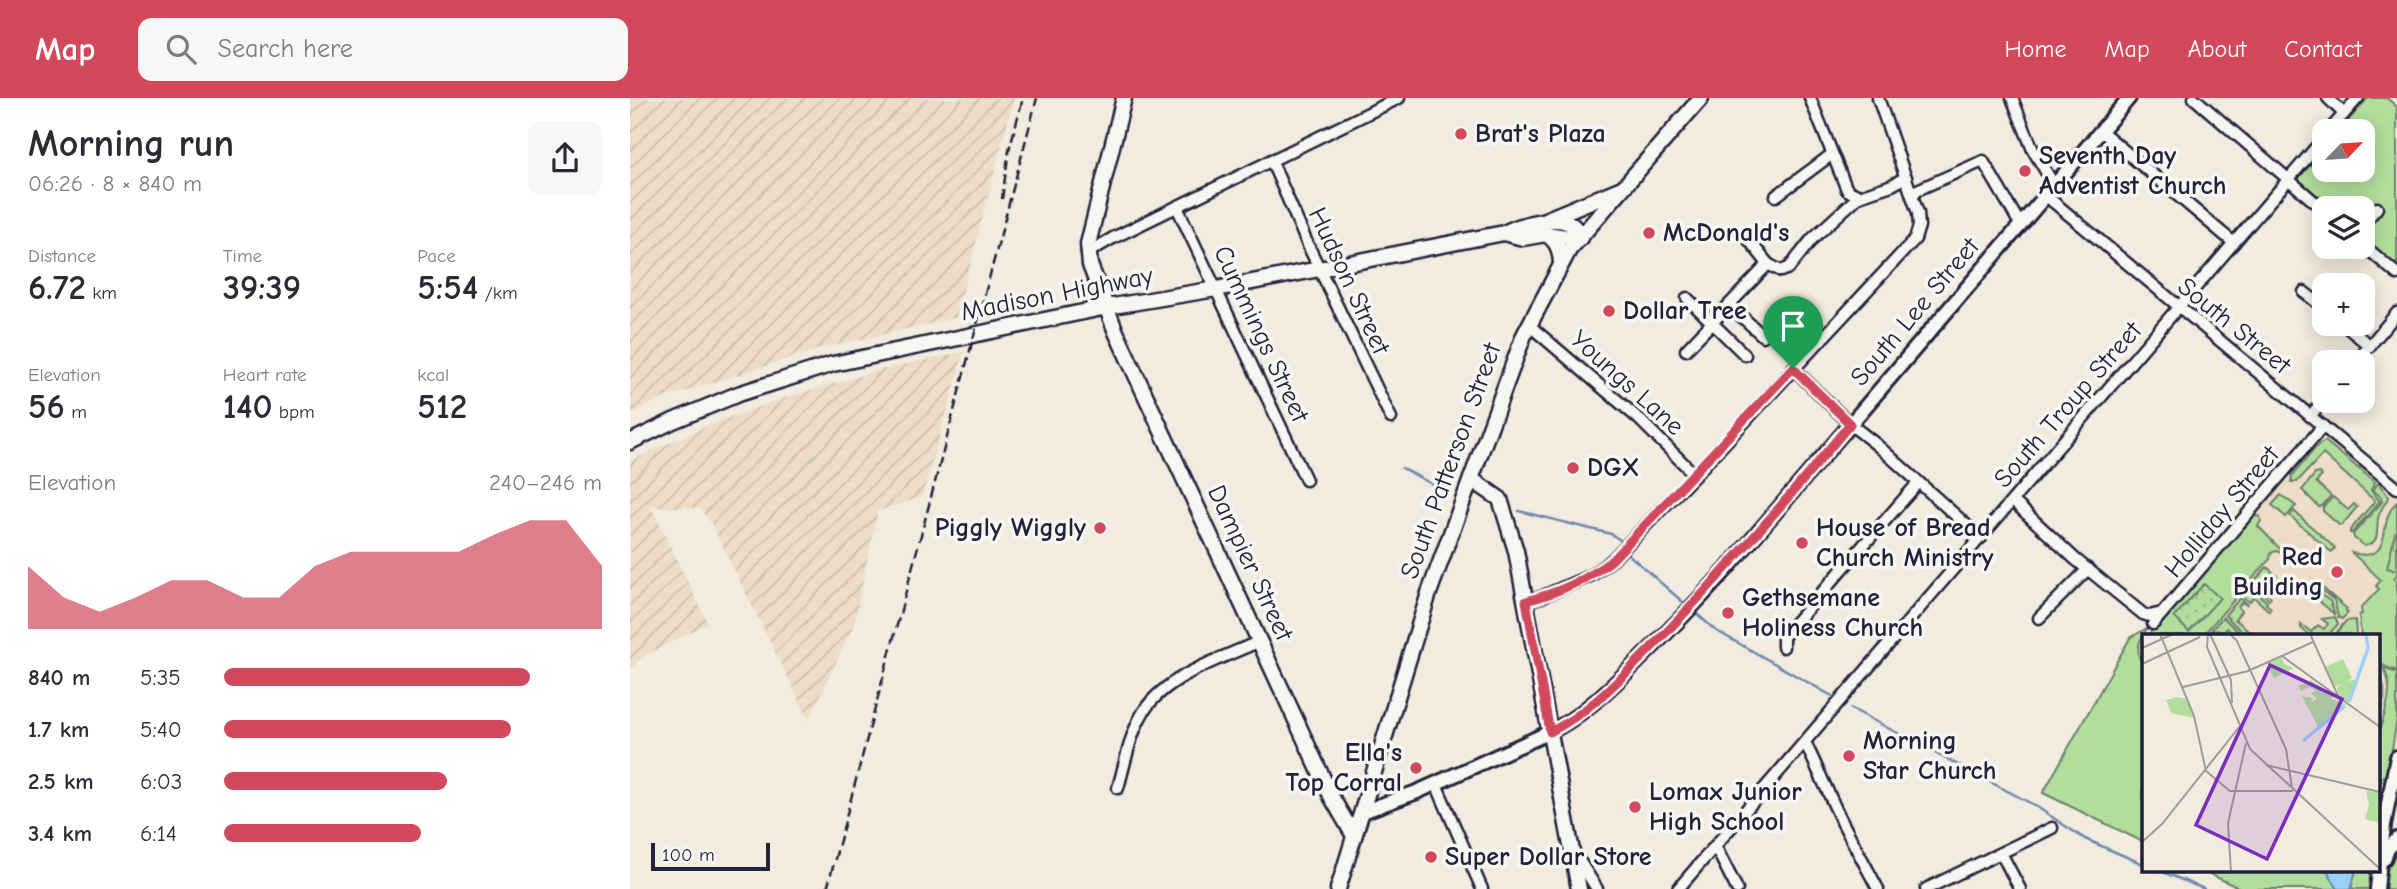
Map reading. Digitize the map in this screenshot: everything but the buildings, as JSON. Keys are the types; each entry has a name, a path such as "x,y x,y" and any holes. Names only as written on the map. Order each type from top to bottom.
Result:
{"main road":[{"path":"1087,253 1093,217 1124,98"},
{"name":"South Patterson Street","path":"1338,889 1429,593 1529,325 1561,262 1701,98"},
{"name":"Madison Highway","path":"630,442 693,412 807,371 1107,307 1216,289 1504,233 1518,226 1546,227 1626,186"},
{"path":"1561,262 1554,239 1546,227 1566,222 1574,227 1579,239"},
{"name":"Dampier Street","path":"1087,253 1107,307 1166,441 1332,798 1354,836"},
{"path":"1471,479 1493,494 1504,506 1517,551 1579,889"}],"street":[{"path":"1087,253 1399,98"},
{"path":"1810,98 1847,190 1859,196"},
{"path":"1526,601 1554,592 1598,571 1619,554 1918,235 1919,220 1912,196 1878,98"},
{"name":"South Street","path":"2012,98 2050,190 2179,308 2397,488"},
{"name":"South Lee Street","path":"1362,812 1436,784 1569,723 1598,699 1691,607 2129,98"},
{"path":"2194,98 2312,200"},
{"path":"2328,98 2344,114"},
{"path":"2340,119 2358,98"},
{"path":"2101,131 2234,243"},
{"name":"South Troup Street","path":"1678,889 2312,152"},
{"path":"1776,196 1832,155"},
{"name":"Hudson Street","path":"1271,160 1307,243 1391,418"},
{"path":"1912,196 1917,190 1983,161 2020,224"},
{"path":"1745,235 1768,264 1781,271 1788,268 1812,239 1859,196 1892,185 1906,177"},
{"name":"Cummings Street","path":"1177,206 1306,480"},
{"path":"2375,255 2397,274"},
{"path":"1686,350 1768,264"},
{"path":"2304,292 2312,298"},
{"path":"1687,298 1745,355"},
{"path":"1729,305 1763,336"},
{"path":"2366,350 2397,313"},
{"name":"Youngs Lane","path":"1529,325 1639,419 1695,475"},
{"path":"2358,336 2370,346"},
{"path":"1793,368 1850,424 1877,444 1981,538"},
{"name":"Holliday Street","path":"2152,624 2323,426"},
{"path":"1783,647 1783,637 1918,483"},
{"path":"2012,501 2143,614 2149,616 2162,613"},
{"path":"2039,618 2088,569"},
{"path":"1118,788 1137,725 1153,698 1176,680 1260,641"},
{"path":"1805,742 1840,818 1878,889"},
{"path":"2377,889 2392,818 2397,757"},
{"path":"1436,784 1482,889"},
{"path":"1926,889 2052,828"},
{"path":"2381,867 2388,849 2397,839"},
{"path":"1715,846 1737,889"},
{"path":"1572,851 1597,889"},
{"path":"2001,853 2020,889"}],"shaded area":[{"path":"630,98 1014,98 956,318 823,348 661,399 630,414"},
{"path":"964,352 922,497 878,511 854,624 809,720 711,523 700,508 650,505 708,623 644,656 630,669 630,461 713,423 784,398 880,370"},
{"path":"2325,438 2331,441 2397,494 2397,535 2395,534 2382,593 2397,604 2397,735 2380,844 2380,634 2142,634 2142,842 2043,793 2130,638 2157,624 2319,441"}],"green space":[{"path":"2368,98 2387,98 2397,107 2397,268 2375,249 2375,196 2314,196 2299,183 2298,179 2312,163 2312,182 2375,182 2375,119 2350,119"},
{"path":"2325,441 2375,482 2371,490 2380,501 2352,533 2350,530 2375,501 2323,454 2297,482 2291,482 2292,476 2317,446"},
{"path":"2315,474 2322,476 2316,482 2331,496 2319,507 2302,490"},
{"path":"2378,483 2389,497 2378,518 2375,540 2364,546 2353,534 2382,502 2381,497 2373,490"},
{"path":"2281,495 2296,506 2286,517 2272,505"},
{"path":"2333,497 2348,510 2354,504 2357,507 2342,525 2323,511 2323,507"},
{"path":"2397,502 2393,570 2397,568 2394,578 2397,581 2397,671 2380,662 2380,634 2361,634 2361,608 2379,589 2376,586 2381,580 2352,553 2366,555 2380,547 2391,510"},
{"path":"2294,511 2335,548 2331,552 2290,516"},
{"path":"2260,516 2258,526 2285,554 2276,551 2271,553 2270,559 2204,634 2149,634 2253,517"},
{"path":"2395,533 2397,568 2394,570 2387,568"},
{"path":"2267,567 2277,576 2272,574 2267,579 2271,583 2264,591 2271,597 2269,600 2252,584"},
{"path":"2317,583 2347,609 2348,613 2342,619 2338,617 2334,600 2315,585"},
{"path":"2204,584 2220,598 2189,632 2174,617"},
{"path":"2250,587 2267,602 2271,608 2269,611 2254,597 2249,602 2242,596"},
{"path":"2312,589 2330,601 2335,615 2309,592"},
{"path":"2240,598 2247,604 2242,602 2238,607 2241,611 2235,619 2253,634 2241,631 2225,615"},
{"path":"2223,617 2240,634 2234,634 2227,628 2224,631 2211,630"},
{"path":"2335,617 2338,624 2330,633 2308,634 2301,628 2301,624 2311,632 2318,625 2324,629 2328,624 2322,619"},
{"path":"2355,620 2356,634 2336,633 2346,621"},
{"path":"2147,628 2142,634 2138,651 2142,664 2142,842 2043,793 2130,638"},
{"path":"2383,668 2397,673 2397,719 2388,773 2380,781 2380,731 2388,702 2387,676"},
{"path":"2380,678 2383,685 2384,702 2380,713"},
{"path":"2397,850 2397,889 2383,889 2387,868"},
{"path":"2205,872 2328,872 2338,889 2241,889"},
{"path":"2355,872 2375,872 2371,889 2351,889"}],"water":[{"path":"2328,872 2355,872 2351,889 2338,889"}],"waterway":[{"path":"1402,468 1441,489"},
{"path":"1519,511 1611,534 1622,541"},
{"path":"1628,554 1685,604"},
{"path":"1696,613 1715,630 1832,696"},
{"path":"1850,708 2034,805 2085,839 2142,864"},
{"path":"2163,872 2204,889"}],"railway":[{"path":"1002,199 1009,150 1023,98"},
{"path":"827,889 1037,98"}],"place":[{"name":"Brat's Plaza","path":"1461,134"},
{"name":"Seventh Day Adventist Church","path":"2025,171"},
{"name":"McDonald's","path":"1649,233"},
{"name":"Dollar Tree","path":"1609,311"},
{"name":"DGX","path":"1573,468"},
{"name":"Piggly Wiggly","path":"1100,528"},
{"name":"House of Bread Church Ministry","path":"1802,543"},
{"name":"Red Building","path":"2337,572"},
{"name":"Gethsemane Holiness Church","path":"1728,613"},
{"name":"Morning Star Church","path":"1849,756"},
{"name":"Ella's Top Corral","path":"1416,768"},
{"name":"Lomax Junior High School","path":"1635,807"},
{"name":"Super Dollar Store","path":"1431,857"}],"route":[{"path":"1793,368 1801,379 1850,424 1691,607 1598,699 1569,723 1550,732 1526,601 1567,587 1592,575 1612,560 1793,368"}]}
